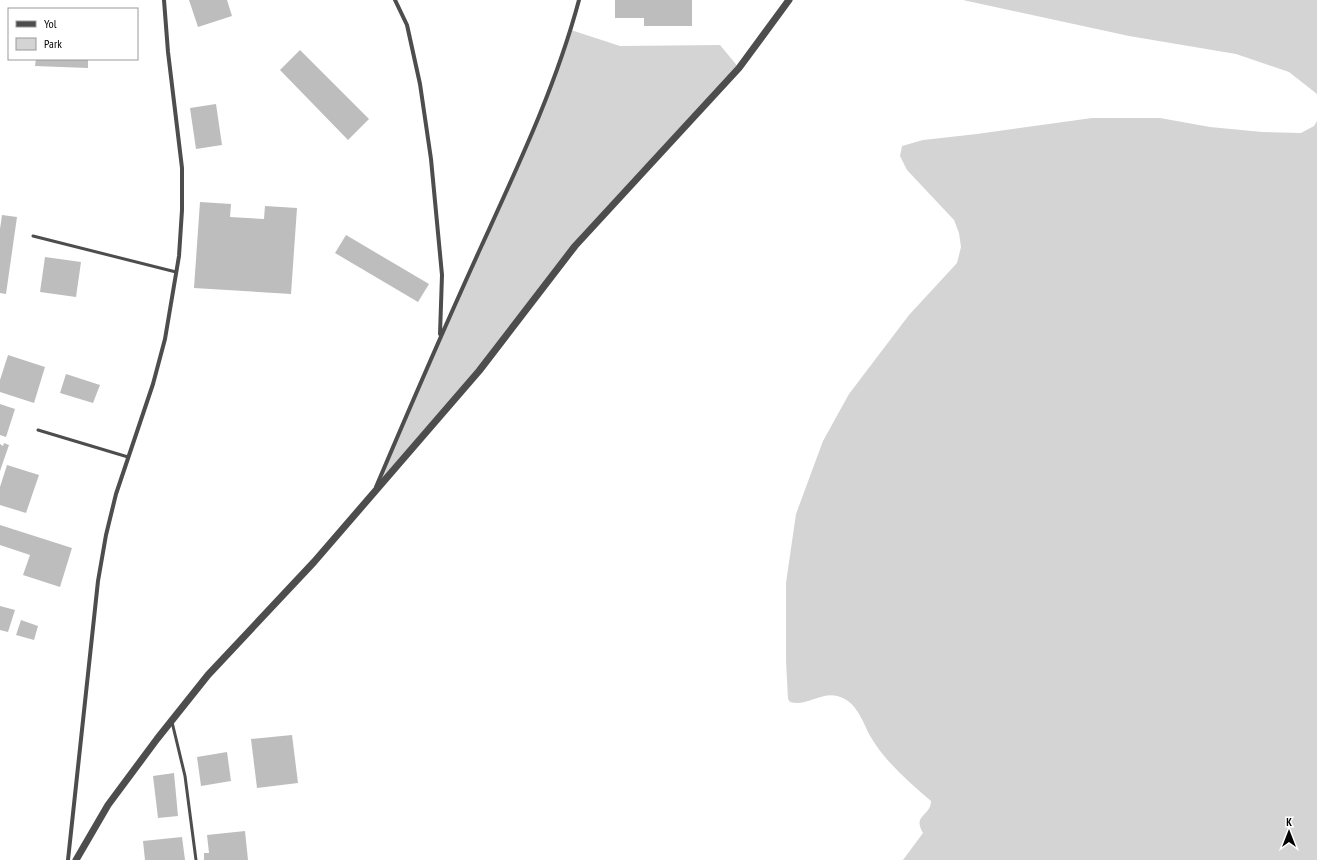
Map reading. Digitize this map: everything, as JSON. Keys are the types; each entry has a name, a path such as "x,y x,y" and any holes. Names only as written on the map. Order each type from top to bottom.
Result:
{"street":[{"path":"68,860 98,581 106,535 116,494 153,384 165,339 176,272 182,210 182,168 168,52 164,0"},
{"path":"395,0 407,25 420,84 431,159 442,275 440,336"},
{"path":"373,493 440,336 547,97 571,30 579,0"},
{"path":"76,860 108,805 208,675 314,562 479,371 575,246 739,68 789,0"}],"lane":[{"path":"33,236 176,272"},
{"path":"38,430 128,457"},
{"path":"172,720 185,776 196,860"}],"green space":[{"path":"963,0 1317,0 1317,94 1289,72 1236,54 1129,36"},
{"path":"571,30 620,46 720,45 739,68 575,246 479,371 373,493 547,97"},
{"path":"1092,118 1160,118 1210,127 1262,132 1301,133 1314,126 1317,121 1317,860 903,860 923,833 920,827 921,819 928,810 931,801 889,762 875,744 857,711 849,702 843,698 831,695 802,703 790,702 788,699 786,661 786,583 796,514 823,441 849,394 909,315 957,263 961,247 959,233 954,220 907,170 900,156 902,146 923,140"}],"building":[{"path":"189,0 227,0 232,16 198,27"},
{"path":"615,0 692,0 692,26 644,26 644,18 615,18"},
{"path":"300,50 369,119 348,140 280,70"},
{"path":"36,60 88,60 88,68 35,66"},
{"path":"216,104 222,145 196,149 190,108"},
{"path":"200,202 231,204 230,217 264,219 265,206 297,208 291,294 194,288"},
{"path":"2,215 17,217 6,294 0,293 0,229"},
{"path":"346,235 429,284 418,302 335,253"},
{"path":"45,257 81,262 76,297 40,292"},
{"path":"8,355 45,367 34,403 0,392 0,380"},
{"path":"66,374 100,385 93,403 60,393"},
{"path":"0,404 15,409 6,437 0,435"},
{"path":"4,443 9,445 0,471 0,444 3,446"},
{"path":"7,465 39,475 26,513 0,505 0,487"},
{"path":"0,525 72,548 60,587 23,575 30,555 0,545"},
{"path":"0,606 15,610 8,632 0,630"},
{"path":"21,620 38,626 34,640 16,635"},
{"path":"292,735 298,783 257,788 251,739"},
{"path":"227,752 231,781 201,786 197,757"},
{"path":"174,773 178,816 158,818 153,776"},
{"path":"245,831 248,860 204,860 204,853 209,853 207,835"},
{"path":"182,837 185,860 145,860 143,841"}]}
